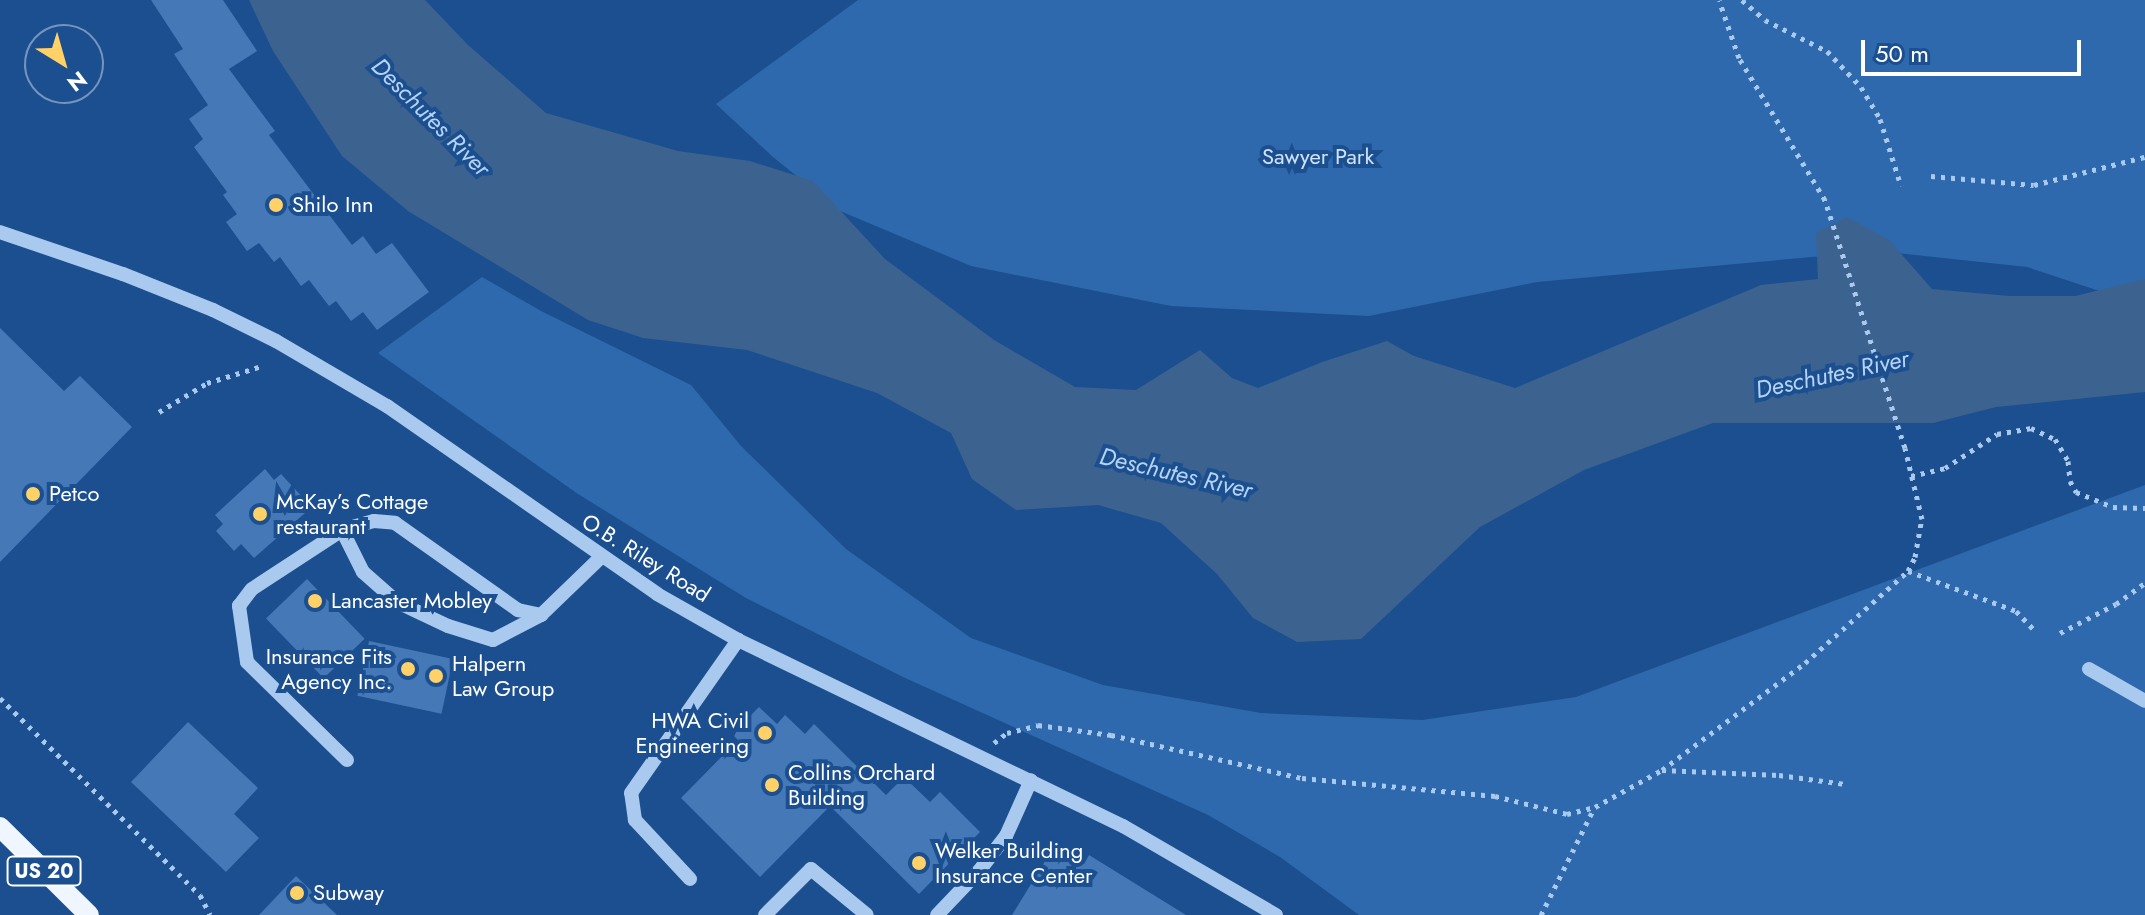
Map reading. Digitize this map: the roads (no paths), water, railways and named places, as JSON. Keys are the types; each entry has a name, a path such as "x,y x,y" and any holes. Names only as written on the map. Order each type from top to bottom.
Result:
{"main road":[{"name":"US 20","path":"0,827 89,915"}],"street":[{"name":"O.B. Riley Road","path":"0,232 108,268 213,310 288,347 387,406 601,557 738,640 1123,826 1276,915"},
{"path":"347,760 247,662 239,606 252,589 342,530 374,521 395,523 518,610 541,615"},
{"path":"342,530 363,572 397,602 448,626 493,640 541,615 601,557"},
{"path":"690,879 635,820 631,793 738,640"},
{"path":"2089,669 2145,701"},
{"path":"937,915 979,871 1006,836 1031,780"},
{"path":"765,915 811,869 867,915"}],"water":[{"name":"Deschutes River","path":"249,0 425,0 468,45 546,113 678,151 750,161 813,181 885,259 994,340 1075,387 1136,390 1200,350 1232,378 1258,388 1322,362 1387,341 1414,356 1515,388 1761,285 1818,279 1816,233 1847,217 1889,240 1932,289 2009,296 2075,296 2145,279 2145,392 1996,407 1933,423 1713,423 1584,470 1480,527 1361,639 1297,642 1253,618 1217,574 1161,523 1098,505 1016,510 972,479 951,433 877,393 747,350 643,338 588,320 408,211 342,156 273,51"}],"place":[{"name":"Shilo Inn","path":"276,205"},
{"name":"Petco","path":"33,494"},
{"name":"McKay’s Cottage restaurant","path":"260,514"},
{"name":"Lancaster Mobley","path":"315,601"},
{"name":"Insurance Fits Agency Inc.","path":"408,669"},
{"name":"Halpern Law Group","path":"436,676"},
{"name":"HWA Civil Engineering","path":"765,733"},
{"name":"Collins Orchard Building","path":"772,785"},
{"name":"Welker Building Insurance Center","path":"919,863"},
{"name":"Subway","path":"297,893"}],"park label":[{"name":"Sawyer Park","path":"1318,157"}]}
